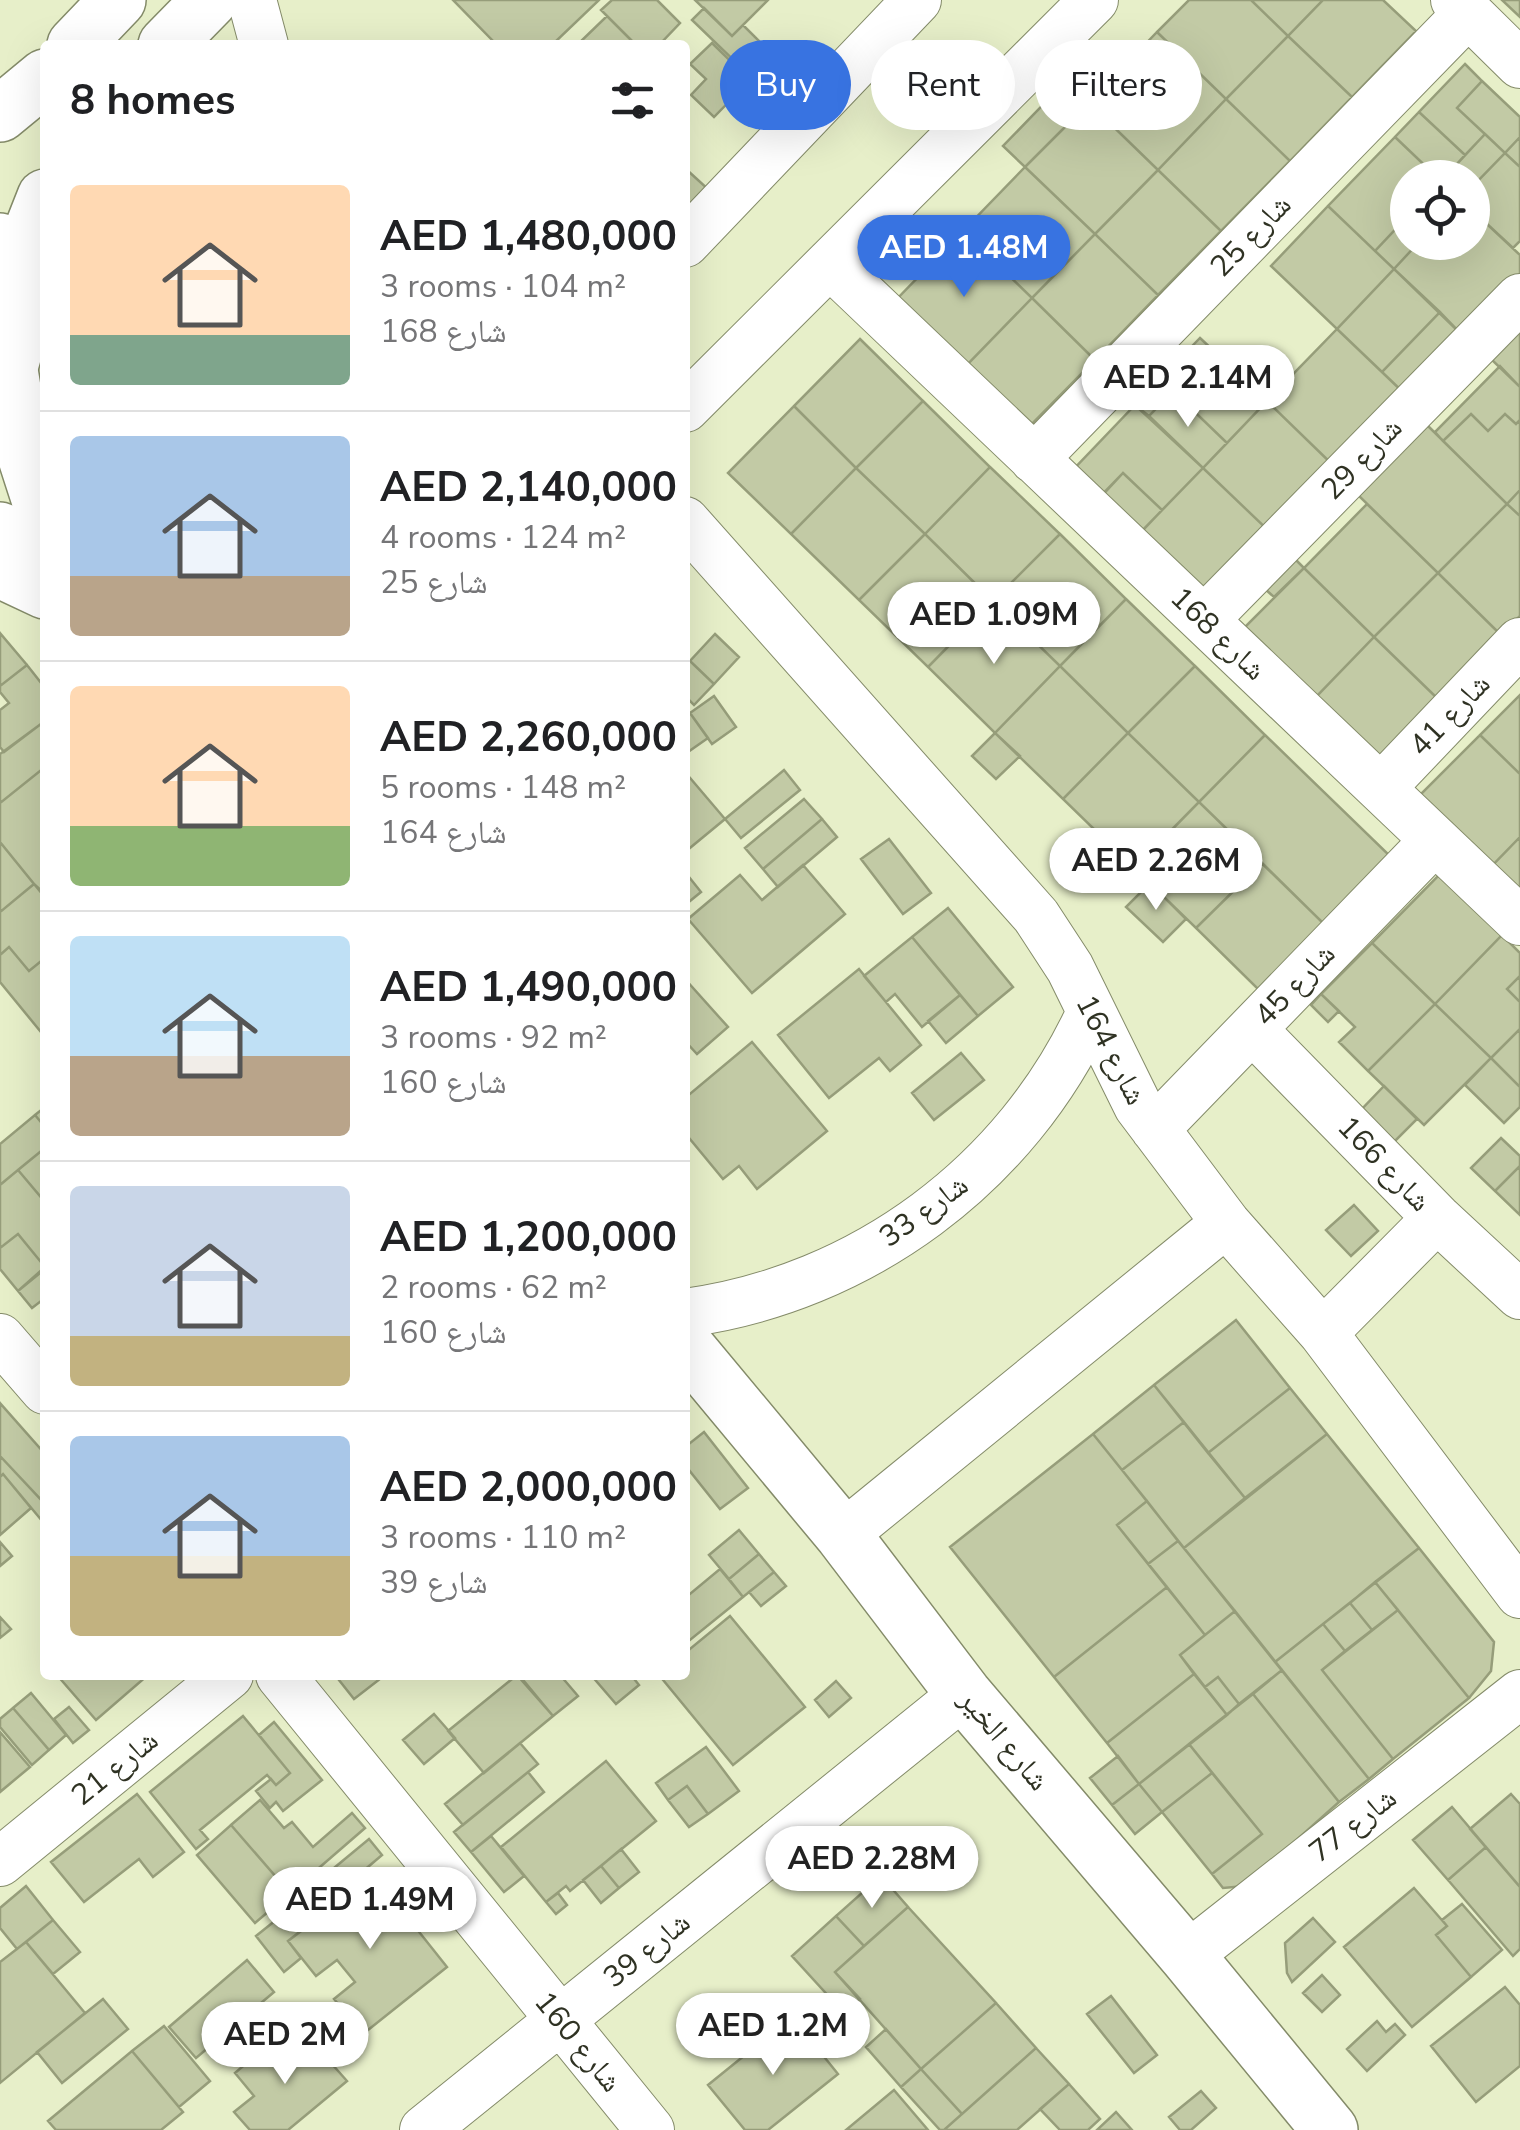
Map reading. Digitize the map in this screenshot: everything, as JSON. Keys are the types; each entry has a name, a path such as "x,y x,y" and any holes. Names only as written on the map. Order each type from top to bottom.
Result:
{"street":[{"path":"80,40 118,0"},
{"path":"171,40 210,0"},
{"path":"252,0 263,40"},
{"path":"690,238 917,0"},
{"path":"690,403 1094,0"},
{"path":"1461,7 1520,64"},
{"name":"شارع 25","path":"1034,459 1461,7"},
{"path":"0,76 40,65"},
{"path":"0,114 40,81"},
{"path":"40,210 28,240 19,299 18,341 5,381 40,502"},
{"path":"0,241 16,280 19,299"},
{"name":"شارع 168","path":"830,264 1520,921"},
{"name":"شارع 29","path":"1204,620 1520,298"},
{"name":"شارع 164","path":"690,527 1036,916 1070,968 1138,1106 1155,1130 1226,1223 1323,1333 1520,1594"},
{"path":"0,530 40,558"},
{"path":"0,570 40,588"},
{"name":"شارع 41","path":"1381,788 1520,642"},
{"name":"شارع 45","path":"1155,1130 1435,840"},
{"name":"شارع 33","path":"690,1312 798,1284 856,1258 924,1216 1022,1127 1071,1056 1091,1012"},
{"name":"شارع 166","path":"1252,1029 1437,1218 1520,1296"},
{"path":"1323,1333 1437,1218"},
{"path":"843,1536 1226,1223"},
{"path":"0,1338 40,1384"},
{"name":"شارع الخير","path":"690,1352 843,1536 964,1694 1330,2130"},
{"name":"شارع 21","path":"0,1862 224,1680"},
{"name":"شارع 160","path":"284,1680 650,2130"},
{"name":"شارع 39","path":"424,2130 964,1694"},
{"name":"شارع 77","path":"1187,1956 1520,1694"}],"building":[{"path":"453,0 599,0 557,40 492,40"},
{"path":"612,0 657,0 680,23 664,40 631,40 601,10"},
{"path":"695,0 768,0 732,36"},
{"path":"1189,0 1251,0 1288,36 1226,99 1202,76 1202,40 1165,40 1157,32"},
{"path":"1251,0 1323,0 1288,36"},
{"path":"1323,0 1383,0 1416,31 1352,97 1288,36"},
{"path":"1502,0 1520,0 1520,17"},
{"path":"704,8 732,36 743,25 758,40 720,40 720,47 692,20"},
{"path":"607,16 631,40 582,40"},
{"path":"1157,32 1165,40 1149,40"},
{"path":"1288,36 1352,97 1290,161 1226,99"},
{"path":"712,43 720,51 720,111 714,117 691,95 706,79 690,64"},
{"path":"1465,64 1482,81 1457,108 1485,134 1465,155 1419,112"},
{"path":"1202,76 1226,99 1202,124"},
{"path":"1482,81 1520,117 1520,137 1505,153 1457,108"},
{"path":"1226,99 1290,161 1221,231 1158,170 1196,130 1202,130 1202,124"},
{"path":"1419,112 1465,155 1460,160 1419,160 1395,137"},
{"path":"1035,113 1035,130 1062,130 1025,167 1003,146"},
{"path":"1062,130 1117,130 1158,170 1095,234 1025,167"},
{"path":"1117,130 1196,130 1158,170"},
{"path":"1485,134 1505,153 1490,168 1490,160 1461,160"},
{"path":"1395,137 1419,160 1390,160 1390,235 1375,251 1328,206"},
{"path":"1520,137 1520,167 1505,153"},
{"path":"1505,153 1520,167 1520,241 1513,248 1490,227 1490,168"},
{"path":"1025,167 1095,234 1032,298 963,231"},
{"path":"1158,170 1221,231 1158,295 1095,234"},
{"path":"690,173 709,190 690,211"},
{"path":"1328,206 1394,269 1337,329 1271,266"},
{"path":"1490,227 1520,255 1520,278 1464,337 1394,269 1402,260 1490,260"},
{"path":"963,231 1032,298 964,368 895,301"},
{"path":"1095,234 1158,295 1095,360 1032,298"},
{"path":"1390,235 1390,260 1402,260 1394,269 1375,251"},
{"path":"1394,269 1440,312 1382,372 1337,329"},
{"path":"1032,298 1095,360 1027,429 964,368"},
{"path":"1440,312 1464,337 1407,396 1382,372"},
{"path":"1337,329 1407,396 1337,469 1267,401"},
{"path":"1520,329 1520,387 1491,359"},
{"path":"1200,338 1267,401 1227,443 1173,391 1149,416 1135,405"},
{"path":"860,339 923,401 856,468 794,406"},
{"path":"1500,366 1520,387 1520,420 1516,424 1505,414 1488,431 1471,414 1443,441 1435,432"},
{"path":"1173,391 1227,443 1203,468 1149,416"},
{"path":"923,401 990,467 925,534 856,468"},
{"path":"1267,401 1337,469 1273,535 1203,468"},
{"path":"1135,405 1203,468 1162,510 1123,473 1098,500 1070,473"},
{"path":"794,406 856,468 791,534 728,473"},
{"path":"1471,414 1488,431 1505,414 1516,424 1520,420 1520,490 1507,504 1443,441"},
{"path":"1426,424 1507,504 1438,573 1357,494"},
{"path":"990,467 1060,534 993,601 925,534"},
{"path":"856,468 925,534 859,600 791,534"},
{"path":"1203,468 1273,535 1208,603 1137,536"},
{"path":"1123,473 1162,510 1129,545 1090,507"},
{"path":"1520,490 1520,516 1507,504"},
{"path":"1367,504 1438,573 1374,637 1304,568"},
{"path":"1507,504 1520,516 1520,616 1501,635 1438,573"},
{"path":"925,534 993,601 928,667 859,600"},
{"path":"1060,534 1126,599 1060,666 993,601"},
{"path":"1295,559 1304,568 1274,597 1265,589"},
{"path":"1304,568 1374,637 1315,698 1242,630"},
{"path":"1438,573 1501,635 1438,699 1374,637"},
{"path":"1126,599 1195,666 1128,733 1060,666"},
{"path":"993,601 1060,666 995,733 928,667"},
{"path":"0,633 27,665 0,686"},
{"path":"715,634 739,657 714,684 690,661"},
{"path":"1374,637 1438,699 1378,760 1315,698"},
{"path":"690,661 714,684 694,705 690,701"},
{"path":"27,665 40,682 40,725 4,752 0,747 0,710 9,703 0,686"},
{"path":"1060,666 1128,733 1063,799 995,733"},
{"path":"1195,666 1265,735 1199,802 1128,733"},
{"path":"1520,695 1520,774 1480,735"},
{"path":"714,696 736,727 712,744 690,713"},
{"path":"690,713 708,738 690,751"},
{"path":"40,725 40,771 0,803 0,754"},
{"path":"995,733 1020,756 996,779 972,756"},
{"path":"1128,733 1199,802 1134,868 1063,799"},
{"path":"1265,735 1391,857 1324,924 1199,802"},
{"path":"1480,735 1520,774 1520,837 1486,872 1414,801"},
{"path":"784,770 800,790 741,838 725,819"},
{"path":"40,771 40,891 0,842 0,803"},
{"path":"690,778 725,819 690,848"},
{"path":"804,799 822,819 763,869 745,848"},
{"path":"1199,802 1262,863 1196,928 1134,868"},
{"path":"822,819 837,837 778,887 763,869"},
{"path":"1520,837 1520,906 1486,872"},
{"path":"889,839 931,893 903,914 861,859"},
{"path":"0,842 34,884 0,912"},
{"path":"1262,863 1324,924 1259,990 1196,928"},
{"path":"803,865 845,914 752,993 690,917 740,875 762,900"},
{"path":"1440,874 1502,935 1435,1004 1372,943"},
{"path":"690,878 701,892 690,901"},
{"path":"1150,883 1186,919 1163,942 1126,907"},
{"path":"34,884 40,889 40,962 29,971 9,947 0,955 0,912"},
{"path":"948,908 1013,987 978,1016 912,937"},
{"path":"1502,935 1520,953 1520,976 1507,989 1520,1002 1520,1029 1491,1058 1435,1004"},
{"path":"912,937 960,995 922,1027 895,994 886,1002 864,976"},
{"path":"1372,943 1435,1004 1368,1071 1339,1042 1355,1027 1321,994"},
{"path":"9,947 29,971 40,962 40,1031 0,982 0,955"},
{"path":"859,969 921,1045 890,1071 879,1058 829,1098 778,1035"},
{"path":"1520,976 1520,1002 1507,989"},
{"path":"690,985 728,1027 697,1054 690,1046"},
{"path":"1321,994 1339,1011 1328,1022 1311,1005"},
{"path":"960,995 978,1016 946,1043 928,1021"},
{"path":"1435,1004 1491,1058 1424,1125 1368,1071"},
{"path":"1520,1029 1520,1087 1491,1058"},
{"path":"752,1042 827,1131 757,1189 739,1166 723,1179 690,1139 690,1094"},
{"path":"961,1053 984,1080 934,1120 912,1093"},
{"path":"1491,1058 1520,1087 1520,1107 1504,1123 1465,1085"},
{"path":"1384,1086 1417,1119 1393,1143 1360,1111"},
{"path":"35,1115 40,1121 40,1152 0,1185 0,1144"},
{"path":"1501,1138 1520,1156 1520,1166 1495,1191 1471,1168"},
{"path":"40,1152 40,1196 18,1170"},
{"path":"1520,1166 1520,1215 1495,1191"},
{"path":"18,1170 40,1196 40,1261 18,1234 0,1248 0,1185"},
{"path":"1354,1205 1378,1231 1351,1256 1326,1230"},
{"path":"18,1234 40,1261 40,1271 18,1291 0,1269 0,1248"},
{"path":"40,1273 40,1302 32,1308 18,1291"},
{"path":"1236,1320 1290,1388 1208,1453 1154,1385"},
{"path":"1154,1385 1184,1422 1122,1470 1093,1434"},
{"path":"1290,1388 1327,1434 1245,1498 1208,1453"},
{"path":"0,1403 40,1448 40,1499 0,1456"},
{"path":"1184,1422 1245,1498 1184,1548 1122,1470"},
{"path":"704,1432 748,1488 720,1509 690,1471 690,1443"},
{"path":"1093,1434 1147,1501 1117,1525 1167,1587 1054,1677 950,1547"},
{"path":"1327,1434 1419,1548 1275,1662 1184,1548"},
{"path":"0,1456 40,1499 40,1518 3,1474 0,1477"},
{"path":"3,1474 31,1508 0,1535 0,1477"},
{"path":"1147,1501 1178,1541 1148,1564 1117,1525"},
{"path":"739,1530 759,1554 729,1579 709,1555"},
{"path":"1178,1541 1235,1611 1205,1635 1148,1564"},
{"path":"0,1542 12,1556 0,1566"},
{"path":"1419,1548 1494,1642 1491,1671 1469,1698 1375,1582"},
{"path":"759,1554 774,1572 743,1597 729,1579"},
{"path":"720,1569 743,1597 690,1640 690,1594"},
{"path":"774,1572 786,1586 761,1606 749,1592"},
{"path":"1375,1582 1398,1610 1372,1630 1350,1603"},
{"path":"1167,1587 1205,1635 1180,1655 1194,1674 1107,1743 1054,1677"},
{"path":"1350,1603 1372,1630 1345,1651 1323,1624"},
{"path":"1398,1610 1469,1698 1393,1759 1322,1670"},
{"path":"1235,1611 1282,1670 1239,1704 1218,1677 1205,1687 1180,1655"},
{"path":"730,1616 805,1707 733,1765 663,1680 690,1680 690,1649"},
{"path":"0,1617 11,1629 0,1638"},
{"path":"1323,1624 1345,1651 1322,1670 1393,1759 1369,1779 1275,1662"},
{"path":"1282,1670 1369,1779 1339,1802 1253,1694"},
{"path":"1194,1674 1227,1715 1139,1784 1107,1743"},
{"path":"1218,1677 1239,1704 1227,1715 1205,1687"},
{"path":"61,1680 142,1680 96,1720"},
{"path":"339,1680 379,1680 354,1699"},
{"path":"511,1680 521,1680 553,1716 484,1773 448,1731"},
{"path":"523,1680 564,1680 578,1696 553,1716"},
{"path":"595,1680 635,1680 639,1685 616,1704"},
{"path":"836,1681 851,1698 829,1717 815,1700"},
{"path":"31,1693 66,1735 49,1750 13,1708"},
{"path":"1253,1694 1339,1802 1245,1886 1223,1888 1212,1874 1262,1834 1189,1744"},
{"path":"69,1707 89,1730 73,1743 54,1719"},
{"path":"13,1708 49,1750 32,1765 0,1727 0,1719"},
{"path":"434,1714 455,1738 424,1764 403,1740"},
{"path":"243,1716 290,1773 276,1785 267,1775 200,1830 208,1839 196,1849 150,1792"},
{"path":"274,1722 322,1780 283,1811 276,1802 270,1808 256,1791 271,1779 276,1785 290,1773 259,1735"},
{"path":"0,1732 30,1767 0,1792"},
{"path":"520,1743 538,1764 463,1825 445,1804"},
{"path":"1189,1744 1212,1773 1162,1812 1139,1784"},
{"path":"706,1747 739,1791 708,1814 687,1786 668,1800 656,1783"},
{"path":"1118,1756 1139,1784 1112,1805 1090,1778"},
{"path":"606,1761 656,1821 570,1891 566,1886 546,1902 501,1847"},
{"path":"528,1772 544,1792 471,1852 454,1832"},
{"path":"1212,1773 1262,1834 1212,1874 1162,1812"},
{"path":"1139,1784 1162,1812 1135,1834 1112,1805"},
{"path":"687,1786 708,1814 689,1827 668,1800"},
{"path":"137,1794 184,1852 153,1877 139,1859 84,1902 51,1862"},
{"path":"1511,1794 1520,1804 1520,1887 1470,1829"},
{"path":"260,1800 284,1828 292,1822 313,1847 352,1813 365,1828 290,1893 231,1825"},
{"path":"1452,1807 1486,1847 1448,1880 1413,1840"},
{"path":"231,1825 290,1893 255,1923 197,1855"},
{"path":"491,1836 524,1876 504,1892 471,1852"},
{"path":"369,1839 382,1855 342,1889 328,1873"},
{"path":"1486,1847 1520,1887 1520,1949 1513,1956 1448,1880"},
{"path":"621,1849 639,1872 619,1888 601,1866"},
{"path":"601,1866 619,1888 601,1903 583,1880"},
{"path":"373,1874 447,1967 363,2034 334,1999 355,1982 337,1960 316,1976 288,1941"},
{"path":"881,1876 908,1907 864,1946 836,1916"},
{"path":"26,1886 53,1920 17,1949 0,1928 0,1908"},
{"path":"1414,1888 1447,1926 1436,1935 1471,1977 1412,2027 1344,1947"},
{"path":"558,1893 567,1905 556,1914 546,1902"},
{"path":"301,1900 317,1919 288,1941 301,1958 284,1972 256,1936"},
{"path":"1462,1904 1502,1950 1471,1977 1436,1935 1447,1926 1442,1920"},
{"path":"908,1907 996,2003 921,2069 835,1972"},
{"path":"836,1916 864,1946 835,1972 860,1999 844,2013 792,1956"},
{"path":"1313,1918 1335,1942 1292,1982 1287,1973 1285,1943"},
{"path":"53,1920 80,1952 53,1974 26,1942"},
{"path":"26,1942 85,2013 0,2083 0,1962"},
{"path":"247,1960 274,1992 196,2058 169,2027"},
{"path":"1322,1975 1340,1995 1322,2012 1303,1993"},
{"path":"1505,1987 1520,2005 1520,2066 1476,2102 1431,2046"},
{"path":"1111,1996 1157,2055 1134,2073 1087,2014"},
{"path":"103,1999 128,2029 62,2083 37,2052"},
{"path":"996,2003 1036,2048 962,2114 921,2069"},
{"path":"792,2017 838,2074 768,2130 745,2130 708,2085"},
{"path":"1377,2021 1386,2032 1395,2024 1405,2035 1367,2071 1347,2049"},
{"path":"164,2026 210,2081 179,2107 132,2051"},
{"path":"886,2029 921,2069 901,2087 866,2047"},
{"path":"275,2039 295,2062 315,2045 347,2081 288,2130 250,2130 234,2112 254,2096 235,2073"},
{"path":"1036,2048 1069,2084 1017,2130 944,2130"},
{"path":"132,2051 183,2112 161,2130 56,2130 48,2121"},
{"path":"921,2069 962,2114 944,2130 901,2087"},
{"path":"1069,2084 1100,2119 1088,2130 1060,2130 1040,2109"},
{"path":"894,2090 928,2130 846,2130"},
{"path":"1201,2091 1216,2108 1191,2130 1180,2130 1169,2117"},
{"path":"1116,2112 1132,2130 1097,2130"}]}
